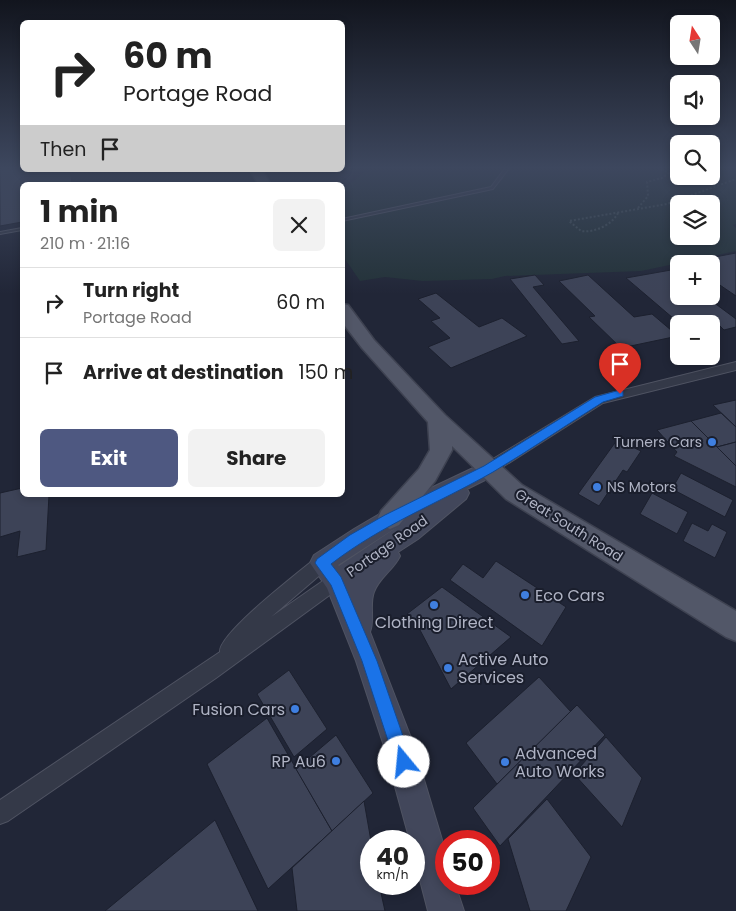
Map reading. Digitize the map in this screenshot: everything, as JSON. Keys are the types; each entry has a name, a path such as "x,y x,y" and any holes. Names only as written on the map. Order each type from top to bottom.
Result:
{"main road":[{"name":"Great South Road","path":"345,313 368,344 438,420 488,469 524,499 736,627"},
{"path":"390,518 427,476 441,450 438,420"},
{"name":"Portage Road","path":"329,572 354,539 390,518 488,469"},
{"name":"Portage Road","path":"329,572 410,532 488,469"},
{"path":"360,640 360,596 365,581 410,532"},
{"path":"329,572 360,640 398,743 446,911"}],"street":[{"name":"Portage Road","path":"488,469 599,400 736,366"},
{"name":"Portage Road","path":"0,813 209,671 329,572"}],"lane":[{"path":"345,219 391,210"},
{"path":"0,233 20,229"}],"path":[{"path":"618,213 606,226 597,230 580,229 573,226 569,221 582,217 632,210"}],"shaded area":[{"path":"345,210 670,210 670,245 720,245 720,210 736,210 736,224 733,225 736,228 736,251 717,255 670,255 670,265 641,271 423,281 385,277 360,281 345,259"}],"building":[{"path":"0,210 20,210 20,222 0,226"},
{"path":"736,253 736,296 720,285 720,256"},
{"path":"670,270 670,305 717,305 736,319 736,327 724,330 720,326 720,315 670,315 626,278"},
{"path":"535,275 544,285 533,287 579,341 562,344 510,279"},
{"path":"588,275 634,317 652,314 670,329 670,338 621,348 589,317 595,316 559,281"},
{"path":"436,293 479,327 502,318 527,336 451,368 428,347 450,338 431,321 440,318 418,299"},
{"path":"736,400 736,427 713,405"},
{"path":"721,413 736,427 736,442 717,447 691,421"},
{"path":"691,421 736,466 736,487 674,456 677,452 657,430"},
{"path":"617,440 641,451 627,472 623,470 599,506 578,494"},
{"path":"736,442 736,466 717,447"},
{"path":"681,473 733,500 725,517 672,489"},
{"path":"20,488 20,497 49,497 46,550 17,557 20,531 0,537 0,493"},
{"path":"652,493 688,512 677,534 640,514"},
{"path":"692,523 708,531 712,524 727,532 715,558 683,541"},
{"path":"496,561 566,607 542,646 450,580 463,564 483,578"},
{"path":"442,587 511,637 451,689 420,630 407,614"},
{"path":"289,670 327,729 294,757 257,694"},
{"path":"539,677 571,712 497,784 466,743"},
{"path":"577,705 605,735 500,846 500,830 489,830 473,808"},
{"path":"267,718 332,831 268,889 207,764"},
{"path":"336,735 373,793 332,831 296,769"},
{"path":"606,737 642,778 622,827 574,774"},
{"path":"547,799 591,857 566,911 530,911 508,839"},
{"path":"364,801 369,830 360,830 360,895 381,895 385,911 297,911 292,868"},
{"path":"215,820 258,911 105,911"}],"place":[{"name":"Turners Cars","path":"712,442"},
{"name":"NS Motors","path":"597,487"},
{"name":"Eco Cars","path":"525,595"},
{"name":"Clothing Direct","path":"434,605"},
{"name":"Active Auto Services","path":"448,668"},
{"name":"Fusion Cars","path":"295,709"},
{"name":"RP Au6","path":"336,761"},
{"name":"Advanced Auto Works","path":"505,762"}],"route":[{"path":"404,762 369,661 336,581 322,563 354,539 390,518 488,469 599,400 620,394"}]}
